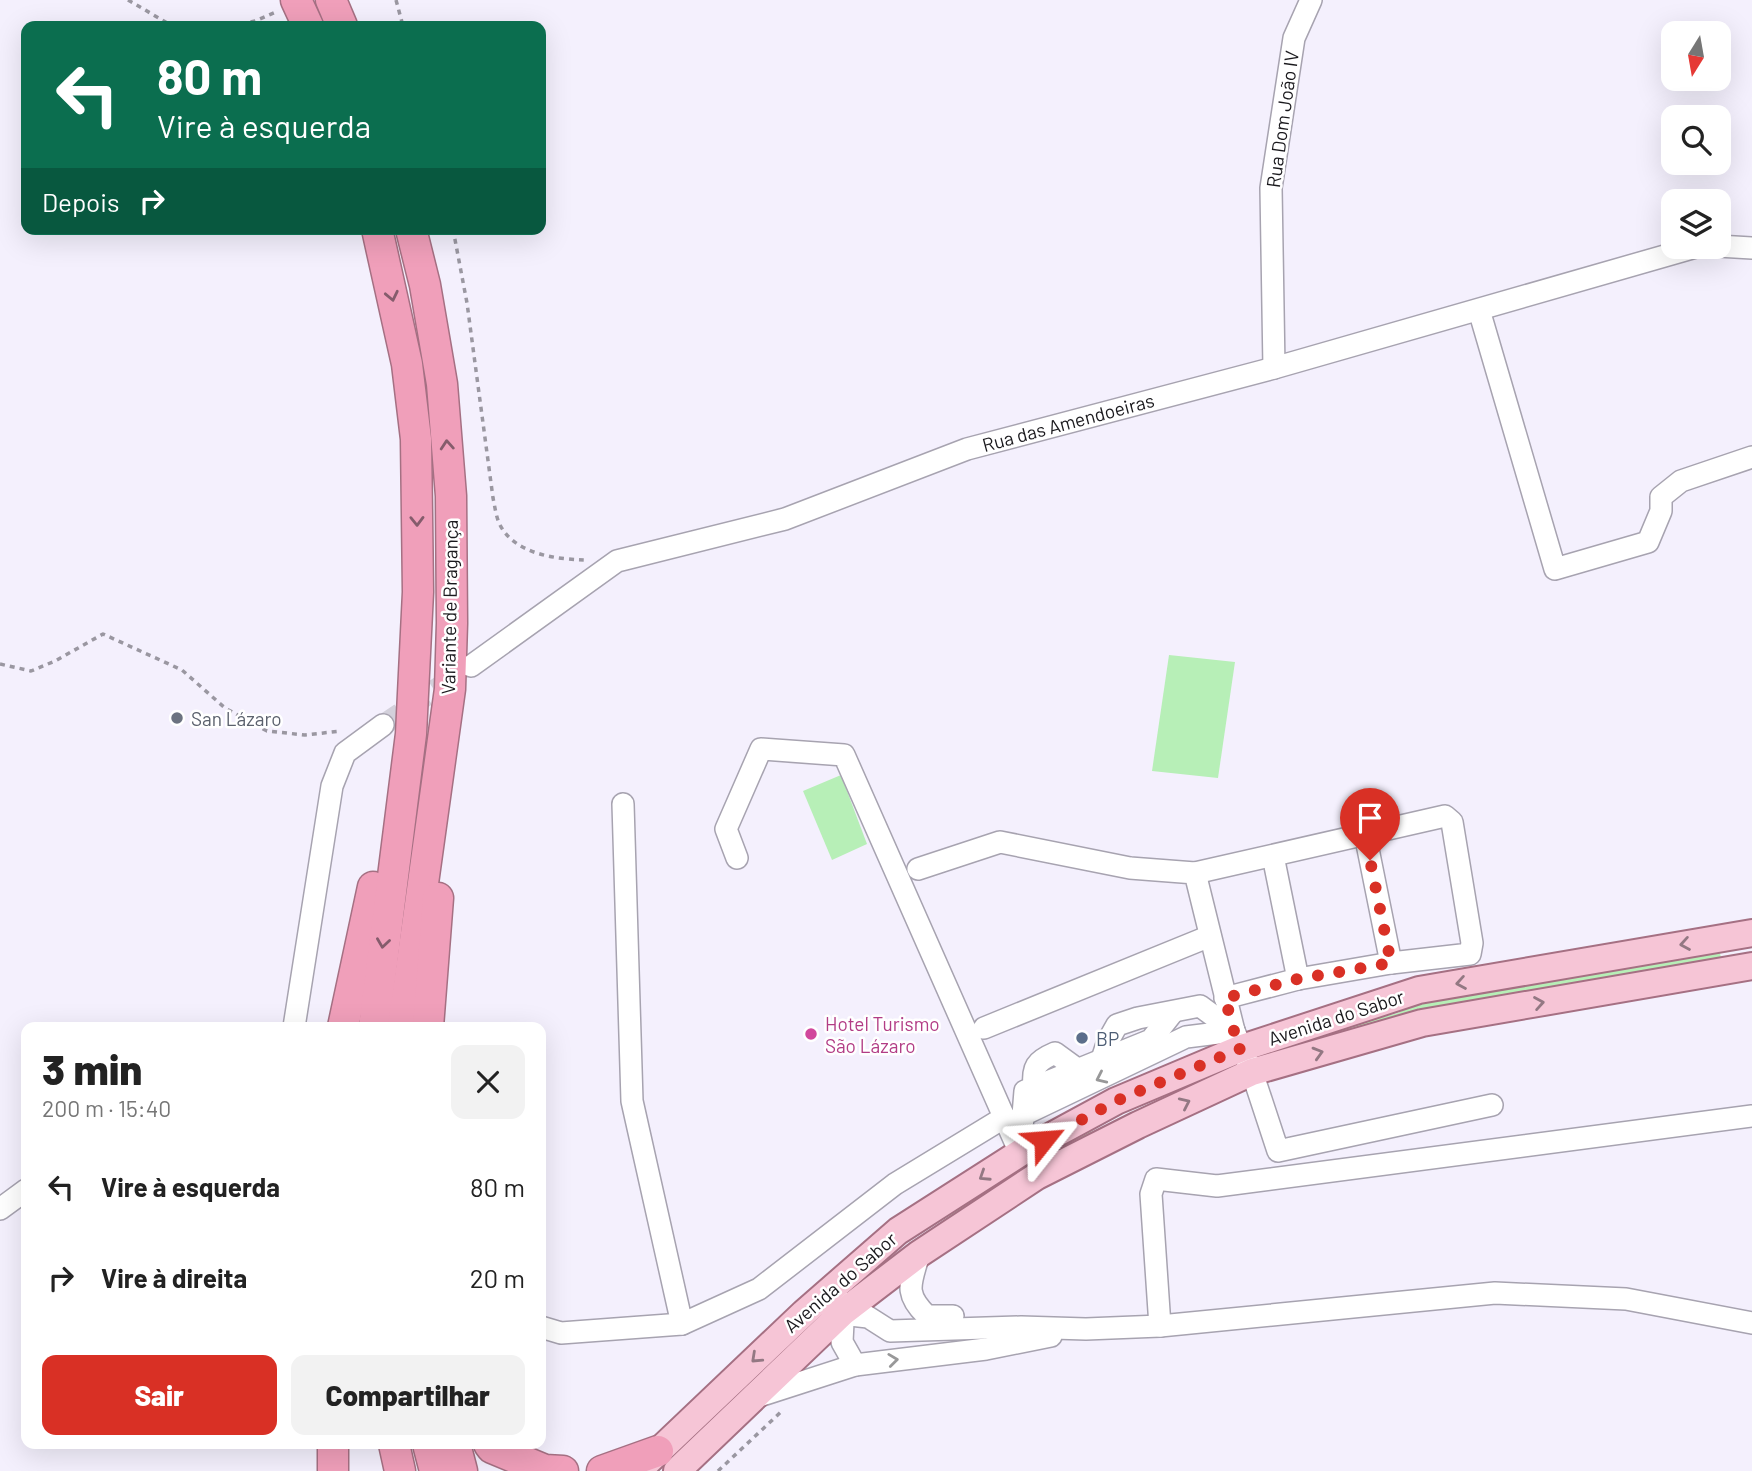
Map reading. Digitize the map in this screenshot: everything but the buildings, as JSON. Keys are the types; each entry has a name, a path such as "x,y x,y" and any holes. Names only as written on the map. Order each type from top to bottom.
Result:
{"highway":[{"path":"331,0 340,21"},
{"path":"287,6 304,21"},
{"name":"Variante de Bragança","path":"373,1022 397,729 418,592 416,439 407,364 378,235"},
{"name":"Variante de Bragança","path":"404,1022 450,690 452,623 451,496 442,384 425,285 412,235"},
{"path":"428,1022 448,787 450,690"},
{"path":"344,1022 370,900 397,729"},
{"path":"333,1449 333,1471"},
{"path":"395,1449 400,1471"},
{"path":"429,1449 435,1471"},
{"path":"456,1449 462,1471"},
{"path":"494,1449 545,1470 563,1471"},
{"path":"602,1471 658,1464"}],"main road":[{"name":"Avenida do Sabor","path":"658,1464 804,1312 898,1231 1020,1153 1116,1101 1243,1050 1419,990 1752,933"},
{"name":"Avenida do Sabor","path":"658,1464 756,1396 842,1313 919,1254 1037,1176 1138,1125 1243,1050 1422,1023 1752,966"}],"street":[{"name":"Rua Dom João IV","path":"1274,368 1270,188 1294,38 1311,0"},
{"path":"1731,247 1752,248"},
{"name":"Rua das Amendoeiras","path":"471,666 617,561 785,519 967,449 1274,368 1661,257"},
{"path":"1479,310 1555,569 1648,542 1661,511 1661,497 1682,481 1752,457"},
{"path":"294,1022 332,786 345,753 397,729"},
{"path":"737,858 726,829 761,749 844,755 1014,1116 1020,1153"},
{"path":"623,804 632,1101 682,1324"},
{"path":"918,869 1000,842 1130,867 1195,873 1445,816 1452,822 1472,943 1470,954 1391,963 1298,979 1225,998"},
{"path":"1365,834 1391,963"},
{"path":"1273,856 1298,979"},
{"path":"1195,873 1225,998 1278,1151 1492,1105"},
{"path":"984,1028 1210,936"},
{"path":"1014,1116 1025,1091 1102,1059 1117,1025 1138,1018 1200,1006 1243,1050"},
{"path":"546,1328 561,1333 682,1324 759,1289 895,1184 1014,1116 1186,1037 1243,1050"},
{"path":"1160,1325 1152,1194 1156,1179 1217,1186 1752,1115"},
{"path":"0,1209 21,1194"},
{"path":"855,1365 842,1342 842,1313 847,1286 883,1257 898,1231"},
{"path":"919,1254 911,1286 914,1303 927,1316 960,1317 1021,1327"},
{"path":"804,1312 868,1317 890,1331 1021,1327 1086,1329 1160,1325 1495,1293 1626,1299 1752,1323"},
{"path":"756,1396 855,1365 986,1349 1086,1329"}],"path":[{"path":"128,0 164,21"},
{"path":"397,0 402,21"},
{"path":"255,21 287,6"},
{"path":"454,235 467,303 493,498 500,526 528,550 545,556 617,561"},
{"path":"0,664 31,671 103,634 182,670 225,709 267,731 305,735 344,730"},
{"path":"718,1471 780,1411 792,1406"}],"green space":[{"path":"1169,655 1235,662 1218,778 1152,771"},
{"path":"841,775 867,844 832,860 803,791"},
{"path":"1719,948 1721,958 1441,1007 1294,1048 1293,1045 1297,1041 1398,1013 1421,1001"},
{"path":"1169,1090 1103,1121 1083,1139 885,1264 1032,1154"}],"tunnel":[{"path":"383,725 457,675"}],"place":[{"name":"San Lázaro","path":"177,718"},
{"name":"Hotel Turismo São Lázaro","path":"811,1034"},
{"name":"BP","path":"1082,1038"}],"route":[{"path":"1044,1140 1116,1101 1242,1048 1234,1031 1225,998 1298,979 1391,963 1370,860"}]}
